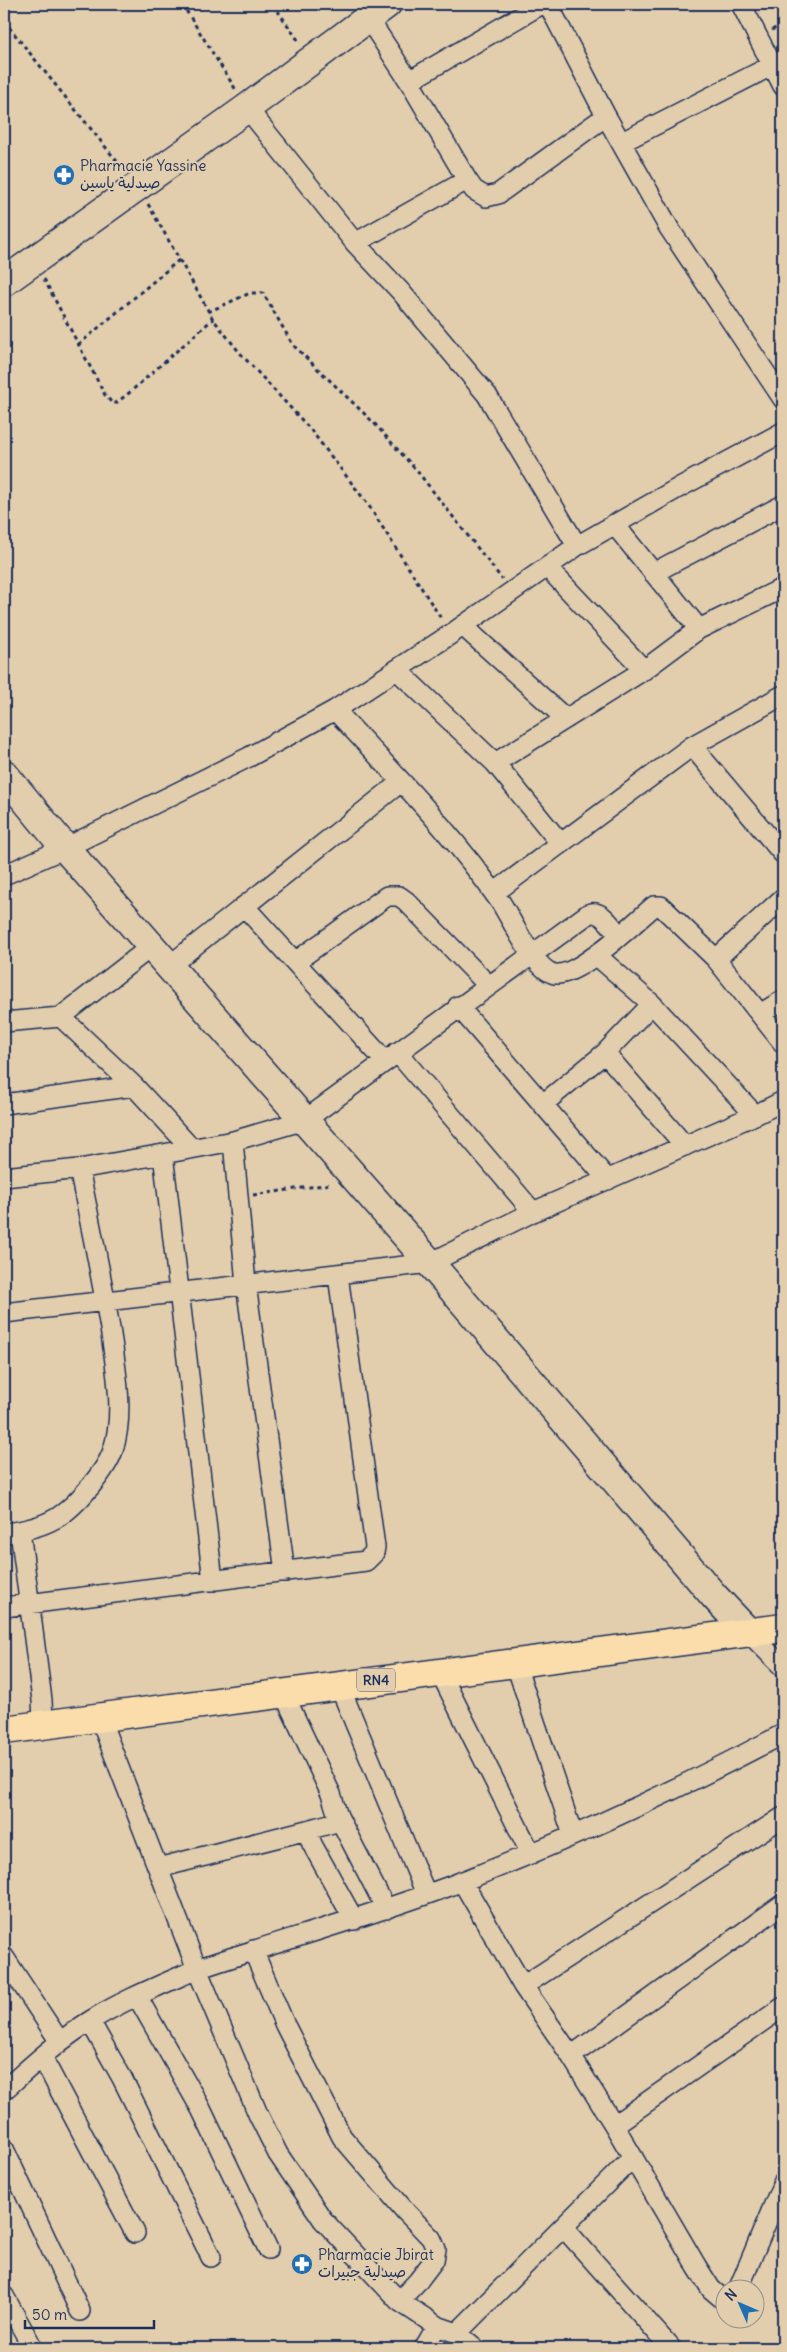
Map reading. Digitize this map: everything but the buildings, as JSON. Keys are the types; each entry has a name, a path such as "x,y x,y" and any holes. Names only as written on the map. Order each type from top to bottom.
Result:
{"main road":[{"name":"RN4","path":"4,1730 42,1723 783,1628"}],"street":[{"path":"409,81 542,4"},
{"path":"548,4 606,116 669,228 783,399"},
{"path":"741,4 783,86"},
{"path":"4,282 248,108 377,11 409,81 467,180 474,190 486,197 498,194 606,116"},
{"path":"622,142 773,65"},
{"path":"248,108 355,243 401,292 487,395 577,546"},
{"path":"355,243 467,180"},
{"path":"4,875 65,848 249,757 334,710 457,630 577,546 783,432"},
{"path":"654,573 783,505"},
{"path":"614,524 699,630"},
{"path":"547,567 644,670"},
{"path":"495,763 644,670 699,630 783,588"},
{"path":"457,630 566,719"},
{"path":"397,670 495,763 561,844"},
{"path":"494,893 692,746 783,695"},
{"path":"334,710 467,857 494,893 531,954 547,971 553,974 571,971 596,955 654,906 661,906 716,959 783,1043"},
{"path":"692,746 783,854"},
{"path":"4,774 65,848 430,1263 714,1596 783,1667"},
{"path":"169,966 400,782"},
{"path":"295,962 387,896 393,895 406,901 488,985"},
{"path":"716,959 783,898"},
{"path":"244,906 295,962 391,1057 533,1212"},
{"path":"4,1177 79,1169 232,1141 306,1120 458,1006 592,912 599,913 619,936"},
{"path":"4,1022 60,1017 152,946"},
{"path":"596,955 652,1004 755,1115"},
{"path":"760,1014 783,1000"},
{"path":"543,1104 605,1053 652,1004"},
{"path":"458,1006 608,1180"},
{"path":"60,1017 134,1086 190,1148"},
{"path":"605,1053 685,1146"},
{"path":"4,1104 134,1086"},
{"path":"4,1313 430,1263 533,1212 755,1115 783,1100"},
{"path":"232,1141 246,1284 285,1572"},
{"path":"163,1154 213,1581"},
{"path":"42,1723 30,1604 12,1532 58,1517 99,1475 113,1452 119,1419 116,1367 106,1302 79,1169"},
{"path":"4,1607 366,1561 374,1553 374,1537 338,1275"},
{"path":"515,1662 573,1835"},
{"path":"440,1672 531,1854"},
{"path":"339,1685 426,1894"},
{"path":"283,1692 331,1794 338,1816 386,1909"},
{"path":"99,1716 197,1969 258,2114 278,2154 323,2220 399,2301 437,2326 457,2333 475,2348"},
{"path":"4,2090 60,2042 90,2020 137,1996 197,1969 354,1920 462,1882 531,1854 717,1769 783,1734"},
{"path":"158,1868 333,1823 338,1816"},
{"path":"523,1986 783,1817"},
{"path":"307,1830 312,1844 354,1920"},
{"path":"462,1882 523,1986 571,2056 614,2125 714,2292"},
{"path":"571,2056 783,1904"},
{"path":"253,1950 285,2025 342,2137 406,2212 431,2238 436,2249 434,2260 399,2301"},
{"path":"4,1957 60,2042"},
{"path":"137,1996 201,2109 268,2249"},
{"path":"614,2125 783,2007"},
{"path":"90,2020 122,2078 211,2257"},
{"path":"42,2057 134,2233"},
{"path":"4,2149 80,2311"},
{"path":"457,2333 633,2157"},
{"path":"742,2280 783,2183"},
{"path":"564,2228 671,2348"},
{"path":"4,2296 33,2348"},
{"path":"424,2348 437,2326"}],"path":[{"path":"4,7 7,4"},
{"path":"182,4 248,108"},
{"path":"273,4 311,60"},
{"path":"4,21 138,187 212,319 240,353 310,429 367,503 457,630"},
{"path":"78,345 179,260"},
{"path":"34,261 109,401 116,403 212,319"},
{"path":"208,312 250,293 264,294 293,345 374,423 417,470 512,592"},
{"path":"238,1197 358,1181"}],"place":[{"name":"Pharmacie Yassine صيدلية ياسين","path":"64,175"},
{"name":"Pharmacie Jbirat صيدلية جبيرات","path":"302,2264"}]}
